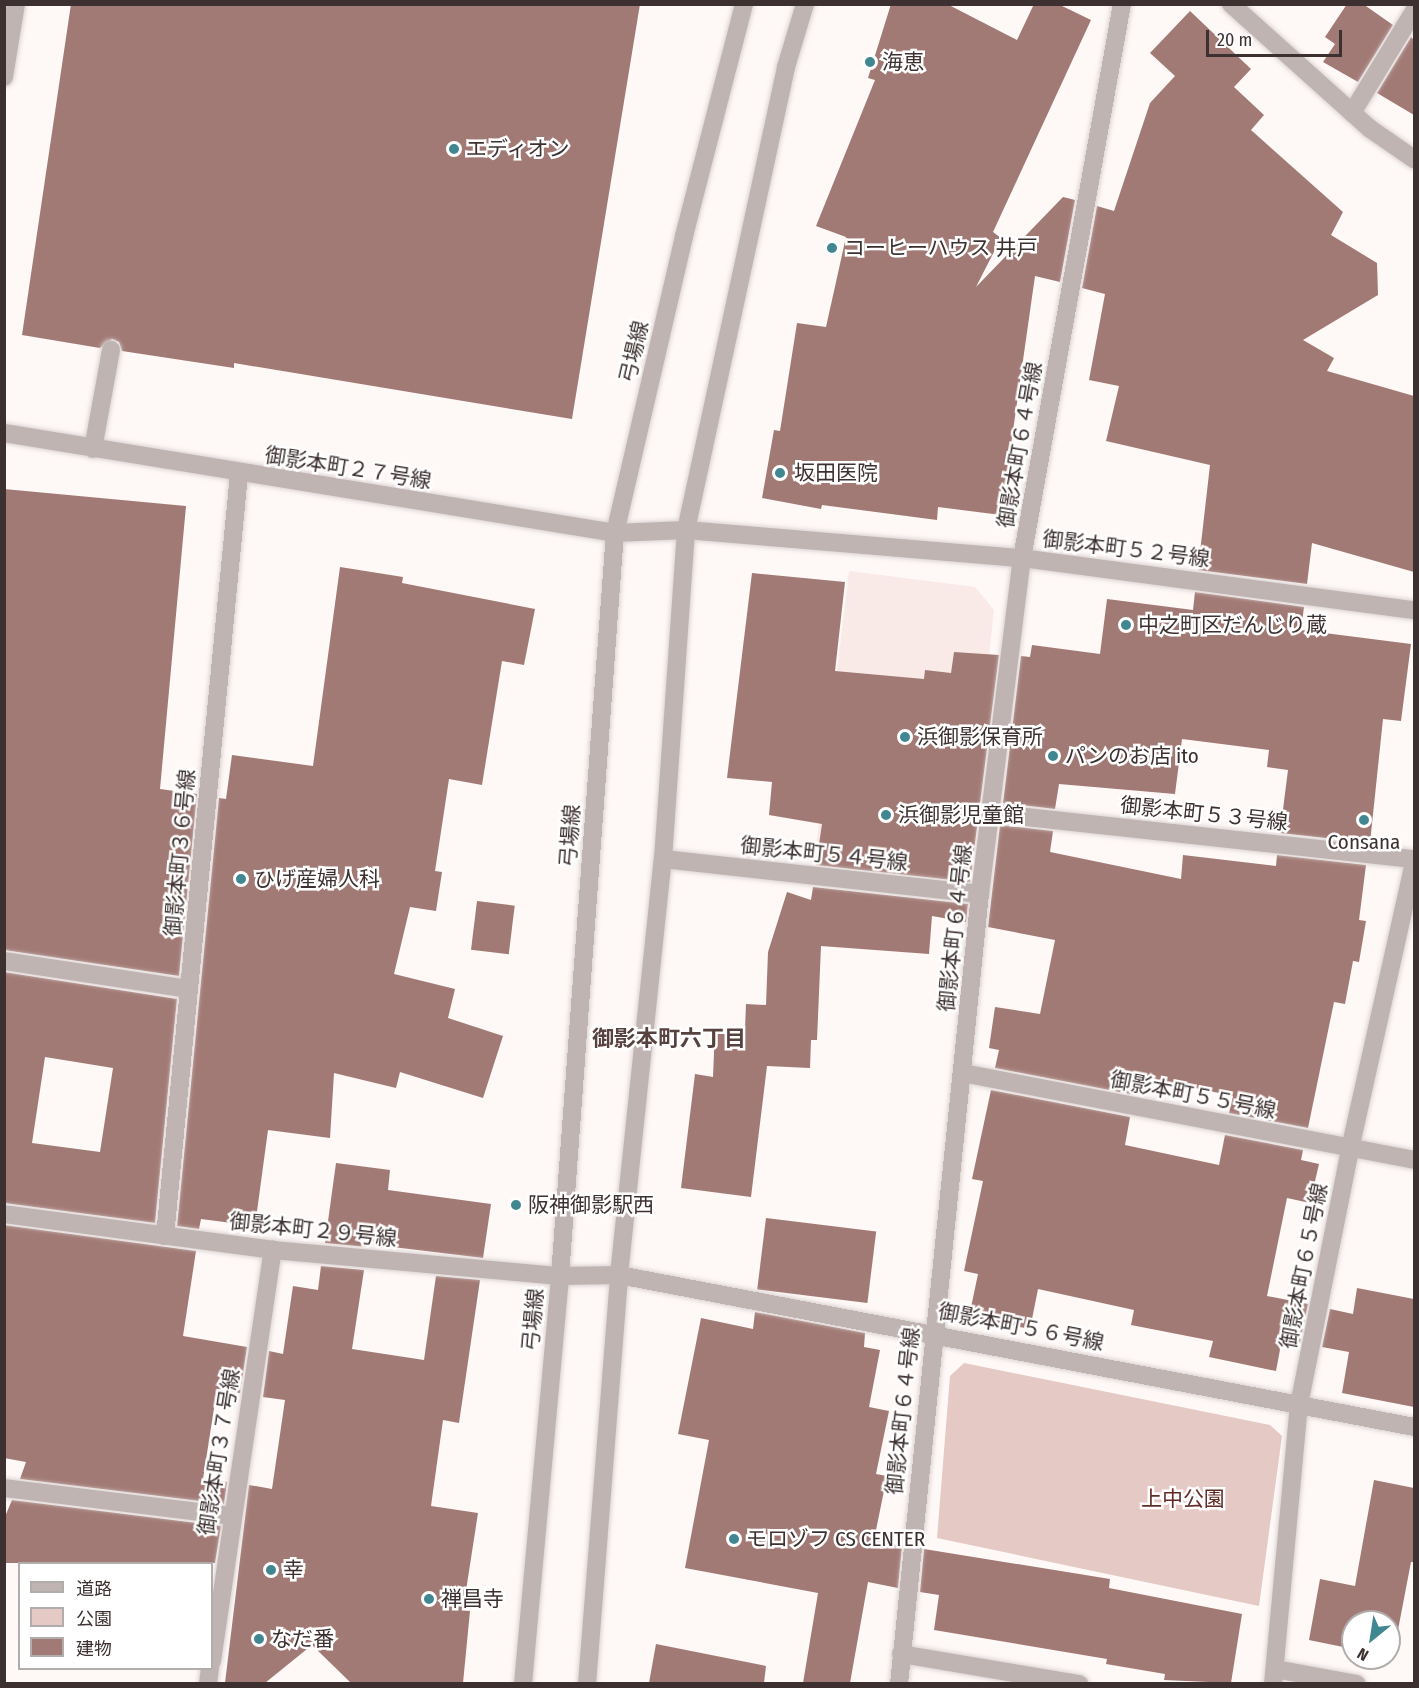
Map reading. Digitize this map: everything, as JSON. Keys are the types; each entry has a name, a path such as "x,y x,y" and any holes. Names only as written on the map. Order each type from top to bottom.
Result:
{"street":[{"path":"4,77 16,4"},
{"name":"弓場線","path":"523,1683 560,1276 615,532 684,236 744,4"},
{"path":"587,1683 619,1275 663,859 686,530 786,67 804,4"},
{"name":"御影本町６４号線","path":"899,1683 989,813 1023,558 1122,4"},
{"path":"1231,4 1352,113 1414,159"},
{"path":"1352,113 1414,11"},
{"path":"93,449 111,350"},
{"name":"御影本町２７号線","path":"4,433 239,474 615,532 686,530"},
{"name":"御影本町３６号線","path":"165,1236 239,474"},
{"name":"御影本町５２号線","path":"686,530 1023,558 1414,610"},
{"name":"御影本町５３号線","path":"989,813 1414,861"},
{"name":"御影本町５４号線","path":"663,859 980,894"},
{"name":"御影本町６５号線","path":"1274,1676 1299,1405 1350,1149 1414,861"},
{"path":"4,961 189,989"},
{"name":"御影本町５５号線","path":"963,1073 1414,1160"},
{"name":"御影本町２９号線","path":"4,1214 273,1250 560,1276 619,1275"},
{"name":"御影本町３７号線","path":"213,1654 273,1250"},
{"name":"御影本町５６号線","path":"619,1275 934,1333 1414,1428"},
{"path":"4,1488 232,1516"},
{"path":"901,1654 1079,1683"},
{"path":"1274,1676 1357,1683"}],"shaded area":[{"name":"浜御影保育所","path":"849,571 975,587 994,610 966,865 947,879 814,863"}],"green space":[{"name":"上中公園","path":"964,1363 1270,1425 1282,1436 1259,1606 937,1538 950,1376"}],"building":[{"path":"71,4 640,4 572,419 234,363 234,368 122,351 119,342 112,339 100,348 22,335"},
{"path":"891,4 947,4 1017,40 1034,4 1058,4 1091,20 993,232 1001,238 976,287 1063,197 1075,200 1060,282 1035,276 1001,515 938,507 937,520 822,505 821,509 762,498 774,430 780,431 797,323 826,327 846,237 816,226 875,80 868,78"},
{"path":"1347,4 1363,4 1393,25 1358,82 1323,62 1335,44 1325,37"},
{"path":"1190,11 1251,69 1234,87 1264,115 1251,130 1343,212 1331,235 1377,263 1378,295 1303,340 1334,358 1327,371 1414,396 1414,572 1312,543 1307,584 1198,570 1210,465 1106,441 1119,386 1089,380 1105,294 1082,288 1097,206 1114,211 1150,103 1175,76 1150,53"},
{"path":"1411,37 1414,40 1414,115 1377,93"},
{"path":"4,489 186,506 160,789 197,794 179,976 4,950"},
{"path":"340,567 403,577 402,583 535,609 524,665 502,661 482,785 449,779 435,871 442,872 436,911 410,907 394,974 455,989 448,1018 503,1036 483,1098 400,1072 396,1088 334,1073 330,1138 268,1130 255,1226 201,1219 199,1229 177,1226 219,798 226,799 232,755 313,766"},
{"path":"752,573 845,582 835,671 924,679 925,670 951,673 954,652 999,655 970,882 816,865 822,824 769,815 772,782 727,778"},
{"path":"1195,592 1304,607 1301,630 1411,644 1401,721 1383,719 1370,843 1280,833 1288,770 1267,767 1269,750 1182,739 1175,794 1059,784 1055,809 1003,803 1021,656 1030,657 1032,645 1100,654 1107,599 1193,610"},
{"path":"1000,825 1053,831 1050,852 1181,879 1183,855 1276,866 1277,855 1366,865 1359,920 1366,921 1359,962 1353,961 1345,1004 1334,1002 1308,1128 1229,1113 1233,1096 1139,1076 1135,1095 995,1068 999,1050 989,1048 995,1007 1040,1014 1055,940 988,927"},
{"path":"813,887 968,904 966,922 932,916 929,954 821,946 817,1040 811,1040 810,1068 767,1066 751,1197 681,1188 695,1074 713,1077 715,1029 745,1030 746,1004 766,1005 768,952 787,892 811,900"},
{"path":"477,901 515,906 509,954 471,950"},
{"path":"4,972 177,999 155,1223 4,1203","holes":["45,1057 113,1068 100,1152 32,1143"]},
{"path":"991,1090 1130,1117 1125,1145 1219,1165 1225,1135 1303,1150 1301,1160 1319,1164 1310,1203 1287,1198 1267,1296 1308,1304 1300,1342 1282,1339 1276,1371 1209,1357 1213,1341 1131,1325 1134,1310 1038,1289 1030,1329 969,1317 978,1274 964,1271 983,1181 972,1179"},
{"path":"336,1163 390,1170 388,1190 491,1204 483,1258 368,1244 367,1247 325,1243"},
{"path":"766,1218 876,1232 867,1303 757,1289"},
{"path":"4,1225 196,1251 183,1336 247,1347 240,1393 217,1389 203,1479 227,1482 224,1504 20,1479 26,1462 4,1458"},
{"path":"321,1266 364,1270 352,1349 424,1360 436,1276 480,1280 459,1423 443,1420 431,1506 478,1513 463,1610 470,1611 463,1683 351,1683 312,1645 265,1683 225,1683 249,1485 272,1489 285,1400 263,1397 269,1351 283,1354 293,1286 318,1290"},
{"path":"1357,1288 1414,1299 1414,1407 1342,1393 1349,1352 1322,1347 1330,1309 1353,1314"},
{"path":"755,1312 865,1333 864,1347 880,1350 869,1407 889,1411 876,1474 887,1476 875,1535 882,1536 881,1542 902,1546 898,1588 868,1582 850,1683 803,1683 818,1593 685,1568 709,1440 678,1434 701,1318 753,1329"},
{"path":"1374,1480 1414,1488 1414,1562 1411,1562 1401,1614 1401,1610 1341,1610 1341,1647 1309,1640 1320,1579 1355,1586"},
{"path":"12,1500 221,1526 215,1563 4,1563 4,1519"},
{"path":"924,1549 1110,1579 1109,1588 1242,1614 1231,1683 1164,1680 1165,1674 1106,1664 1107,1659 934,1630 939,1595 920,1592"},
{"path":"656,1644 766,1666 764,1683 649,1683"}],"place":[{"name":"海恵","path":"870,62"},
{"name":"エディオン","path":"454,149"},
{"name":"コーヒーハウス 井戸","path":"832,248"},
{"name":"坂田医院","path":"780,473"},
{"name":"中之町区だんじり蔵","path":"1126,625"},
{"name":"浜御影保育所","path":"905,737"},
{"name":"パンのお店 ito","path":"1053,756"},
{"name":"浜御影児童館","path":"886,815"},
{"name":"Consana","path":"1364,820"},
{"name":"ひげ産婦人科","path":"241,879"},
{"name":"阪神御影駅西","path":"516,1205"},
{"name":"モロゾフ CS CENTER","path":"734,1539"},
{"name":"幸","path":"271,1570"},
{"name":"禅昌寺","path":"429,1599"},
{"name":"なだ番","path":"259,1639"}],"district":[{"name":"御影本町六丁目","path":"669,1039"}]}
